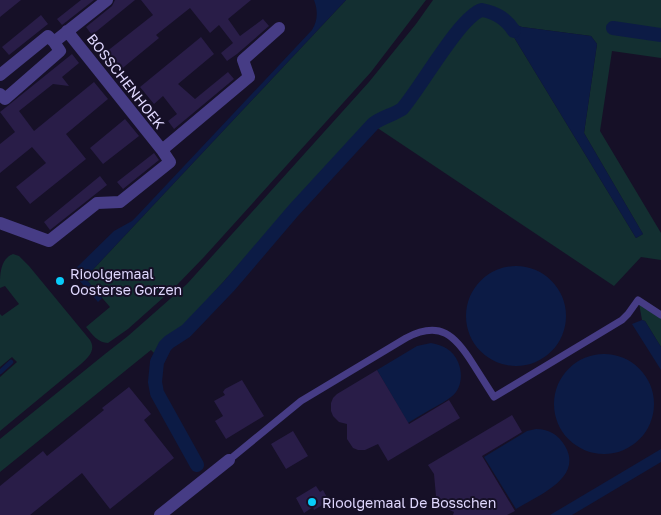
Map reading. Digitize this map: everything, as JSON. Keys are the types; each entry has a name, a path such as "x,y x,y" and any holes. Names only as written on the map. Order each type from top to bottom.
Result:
{"street":[{"name":"BOSSCHENHOEK","path":"54,42 107,0"},
{"name":"BOSSCHENHOEK","path":"162,150 249,78 243,60 279,28"},
{"name":"BOSSCHENHOEK","path":"0,223 48,241 97,203 120,202 170,162 67,30"},
{"path":"0,74 48,36 60,51 4,99 0,94"},
{"path":"160,515 229,460"}],"lane":[{"path":"229,460 301,401 406,338 418,333 433,330 439,331 456,340 494,397 622,320 638,300 661,315"}],"green space":[{"path":"346,0 426,0 371,72 204,257 174,288 128,329 108,343 98,340 86,327 110,307 85,278"},
{"path":"433,0 661,0 661,58 612,51 600,131 661,233 661,260 641,257 614,286 376,127 398,118 413,105 469,22 476,16 484,13 494,15 512,34 636,238 643,234 584,133 597,44 591,36 522,27 493,8 482,7 471,12 461,22 401,105 373,120 286,212 190,319 155,354 151,350 0,472 0,439 128,336 187,284 369,82"},
{"path":"13,254 19,256 29,266 90,340 92,350 84,361 0,431 0,377 17,362 12,357 0,367 0,314 2,316 19,304 5,286 0,288 3,264"},
{"path":"639,303 661,317 661,347 645,321 642,320"}],"water":[{"path":"314,0 346,0 85,278 102,298 98,302 72,272 114,231 137,216 312,30 317,15"},
{"path":"505,15 514,24 522,27 591,36 597,44 584,133 643,234 636,238 512,34 500,20"},
{"path":"516,266 535,270 551,281 562,297 566,316 562,335 551,351 535,362 516,366 497,362 481,351 470,335 466,316 470,297 481,281 497,270"},
{"path":"642,320 645,321 661,347 661,370 632,324"},
{"path":"431,343 440,345 453,354 460,366 461,381 455,394 408,423 377,370 417,346"},
{"path":"604,354 623,358 639,369 650,385 654,404 650,423 639,439 623,450 604,454 585,450 569,439 558,423 554,404 558,385 569,369 585,358"},
{"path":"545,430 559,438 565,446 569,457 568,468 556,485 516,509 484,457 527,431"},
{"path":"661,449 661,462 572,515 550,515"}],"building":[{"path":"0,0 21,0 0,17"},
{"path":"81,0 94,0 62,25 57,19"},
{"path":"115,0 135,0 92,35 86,27 112,6"},
{"path":"141,0 251,0 228,19 240,36 263,19 269,26 227,61 221,53 233,43 219,25 210,33 190,8 156,35 159,38 119,71 116,68 113,70 101,56 153,15"},
{"path":"41,15 48,24 9,55 2,47"},
{"path":"201,37 214,54 178,84 195,99 228,72 234,79 174,129 168,121 177,114 163,96 154,104 140,87"},
{"path":"72,54 79,63 62,77 69,86 53,84 19,111 34,131 94,82 108,99 66,134 86,159 30,204 16,187 46,163 32,147 0,173 0,144 15,132 0,112"},
{"path":"125,119 139,136 103,164 90,148"},
{"path":"154,153 159,160 123,189 117,182"},
{"path":"100,176 107,185 50,230 44,222"},
{"path":"377,370 409,424 449,400 460,418 388,461 378,444 365,450 353,448 347,439 347,424 339,422 333,416 331,403 337,394"},
{"path":"242,380 264,416 226,439 215,421 223,416 214,401 225,395 223,392 225,389"},
{"path":"129,387 151,414 144,420 174,458 110,509 82,473 30,515 0,515 0,486 43,451 47,456 104,410 102,408"},
{"path":"512,415 522,432 482,456 515,511 507,515 453,515 454,512 443,507 438,501 434,474 428,465"},
{"path":"293,431 308,456 286,469 271,444"},
{"name":"Rioolgemaal De Bosschen","path":"316,486 320,492 323,490 329,501 314,510 313,507 304,513 296,498"}],"waterway":[{"path":"197,465 157,393 155,382 157,362 165,346 186,331 229,286 293,211 373,124 402,109 440,54 473,15 482,10 492,13 501,17 514,31"},
{"path":"613,28 661,35"},
{"path":"0,372 11,362"}],"place":[{"name":"Rioolgemaal Oosterse Gorzen","path":"60,281"},
{"name":"Rioolgemaal De Bosschen","path":"312,502"}]}
